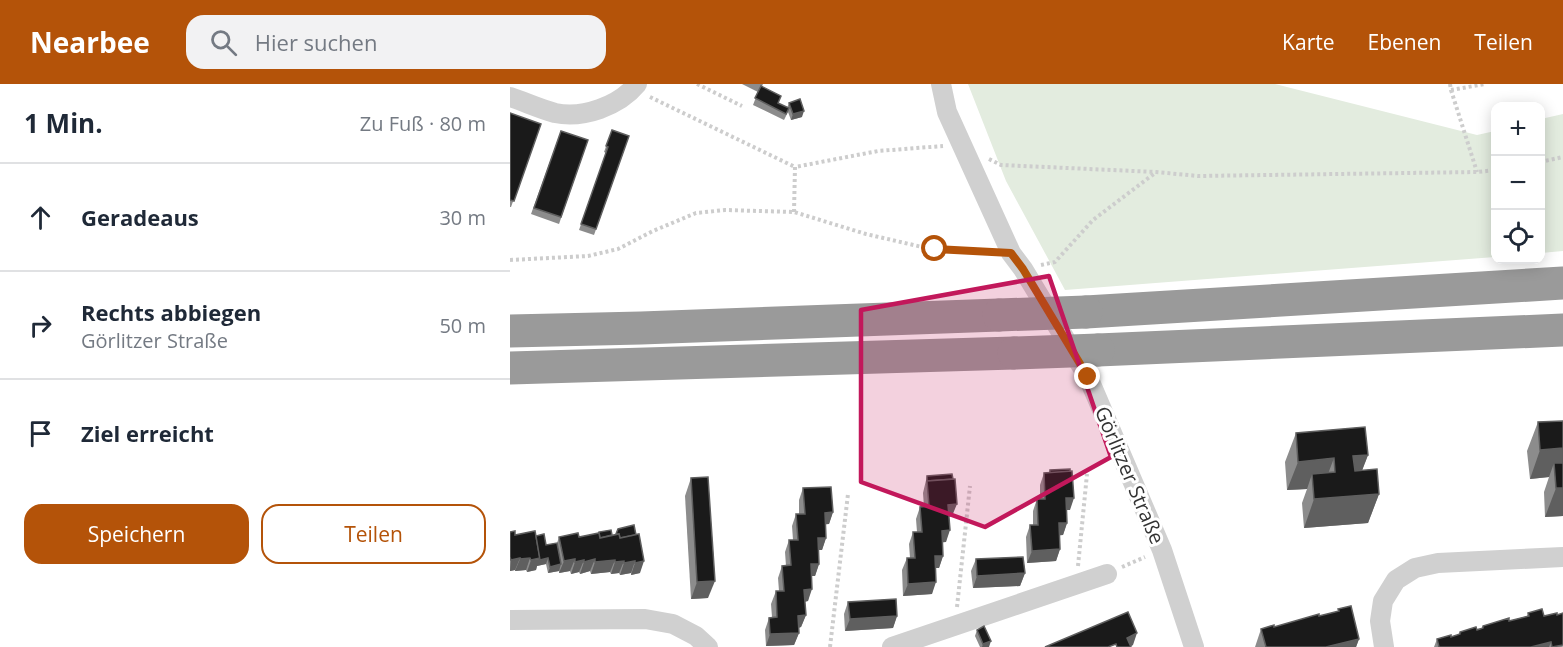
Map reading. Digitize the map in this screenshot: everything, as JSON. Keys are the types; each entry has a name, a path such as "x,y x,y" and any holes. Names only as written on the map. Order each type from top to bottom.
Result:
{"highway":[{"path":"510,331 1086,312 1563,283"},
{"path":"510,368 1098,350 1563,330"}],"street":[{"name":"Görlitzer Straße","path":"941,84 947,112 1011,253 1088,377 1162,550 1194,647"},
{"path":"510,97 555,112 574,114 605,108 635,87"},
{"path":"1384,647 1380,621 1383,601 1396,580 1414,568 1438,563 1563,556"},
{"path":"892,647 1107,574"},
{"path":"510,620 645,619 673,624 696,636 708,647"}],"path":[{"path":"697,84 742,106"},
{"path":"1450,84 1477,172"},
{"path":"1451,90 1485,84"},
{"path":"635,87 795,167 878,151 963,144 1001,165 1198,176 1491,171"},
{"path":"1545,161 1563,157"},
{"path":"794,212 795,167"},
{"path":"1023,269 1055,262 1093,220 1156,172"},
{"path":"510,260 588,256 618,249 696,213 725,210 794,212 866,234 935,249 1011,253"},
{"path":"1076,584 1087,474"},
{"path":"955,626 970,486"},
{"path":"830,647 848,494"},
{"path":"1107,574 1162,550"}],"highlighted area":[{"path":"1049,276 1111,457 985,527 861,482 861,310"}],"shaded area":[{"path":"968,84 1275,84 1477,135 1491,132 1491,257 1065,290 1006,181"},
{"path":"1563,114 1563,251 1545,253 1545,156 1545,118"}],"building":[{"path":"761,86 781,96 778,103 789,108 786,114 755,98"},
{"path":"800,99 804,111 793,114 789,103"},
{"path":"510,113 541,124 514,201 510,200"},
{"path":"612,130 629,136 596,229 581,224"},
{"path":"561,131 588,140 561,217 534,208"},
{"path":"1563,421 1563,448 1540,450 1538,422"},
{"path":"1365,427 1368,455 1353,456 1355,471 1377,469 1379,494 1314,499 1312,474 1335,472 1334,458 1298,462 1296,433"},
{"path":"1554,463 1563,463 1563,488 1556,488"},
{"path":"1070,469 1070,472 1050,473 1050,470"},
{"path":"1072,471 1074,498 1066,498 1067,523 1059,523 1060,549 1032,551 1030,525 1038,525 1037,499 1045,499 1044,473"},
{"path":"952,474 953,479 927,481 927,476"},
{"path":"708,477 715,581 697,582 691,478"},
{"path":"955,479 957,504 948,505 950,530 942,531 943,556 935,556 936,582 908,584 907,558 915,558 913,532 922,532 920,507 929,506 927,481"},
{"path":"831,487 833,512 825,513 826,538 818,538 819,564 811,564 812,589 804,590 806,615 798,616 799,633 770,634 769,618 777,617 776,591 784,591 782,566 791,565 789,540 798,540 796,514 805,514 803,488"},
{"path":"634,525 636,535 620,538 619,534 616,534 618,529"},
{"path":"611,530 612,535 600,538 599,532"},
{"path":"515,531 515,535 535,531 540,558 511,560 510,532"},
{"path":"578,533 579,537 599,533 600,538 619,534 620,538 639,534 644,561 635,563 635,561 615,562 615,560 595,562 595,559 575,562 575,559 564,561 559,537"},
{"path":"544,534 546,545 557,543 561,564 550,567 548,558 540,560 536,536"},
{"path":"1023,557 1025,573 977,576 976,559"},
{"path":"896,599 897,616 850,619 848,602"},
{"path":"1351,606 1359,639 1326,647 1266,647 1261,629 1339,611 1338,609"},
{"path":"1542,609 1544,616 1563,613 1563,645 1552,647 1551,642 1531,647 1439,647 1437,639 1451,635 1451,637 1476,627 1477,630 1509,618 1509,621 1529,616 1528,613"},
{"path":"1128,612 1137,633 1127,638 1131,647 1117,647 1116,644 1108,647 1045,647"},
{"path":"984,626 991,641 983,644 977,630"}],"route":[{"path":"935,249 1011,253 1088,377"}]}
